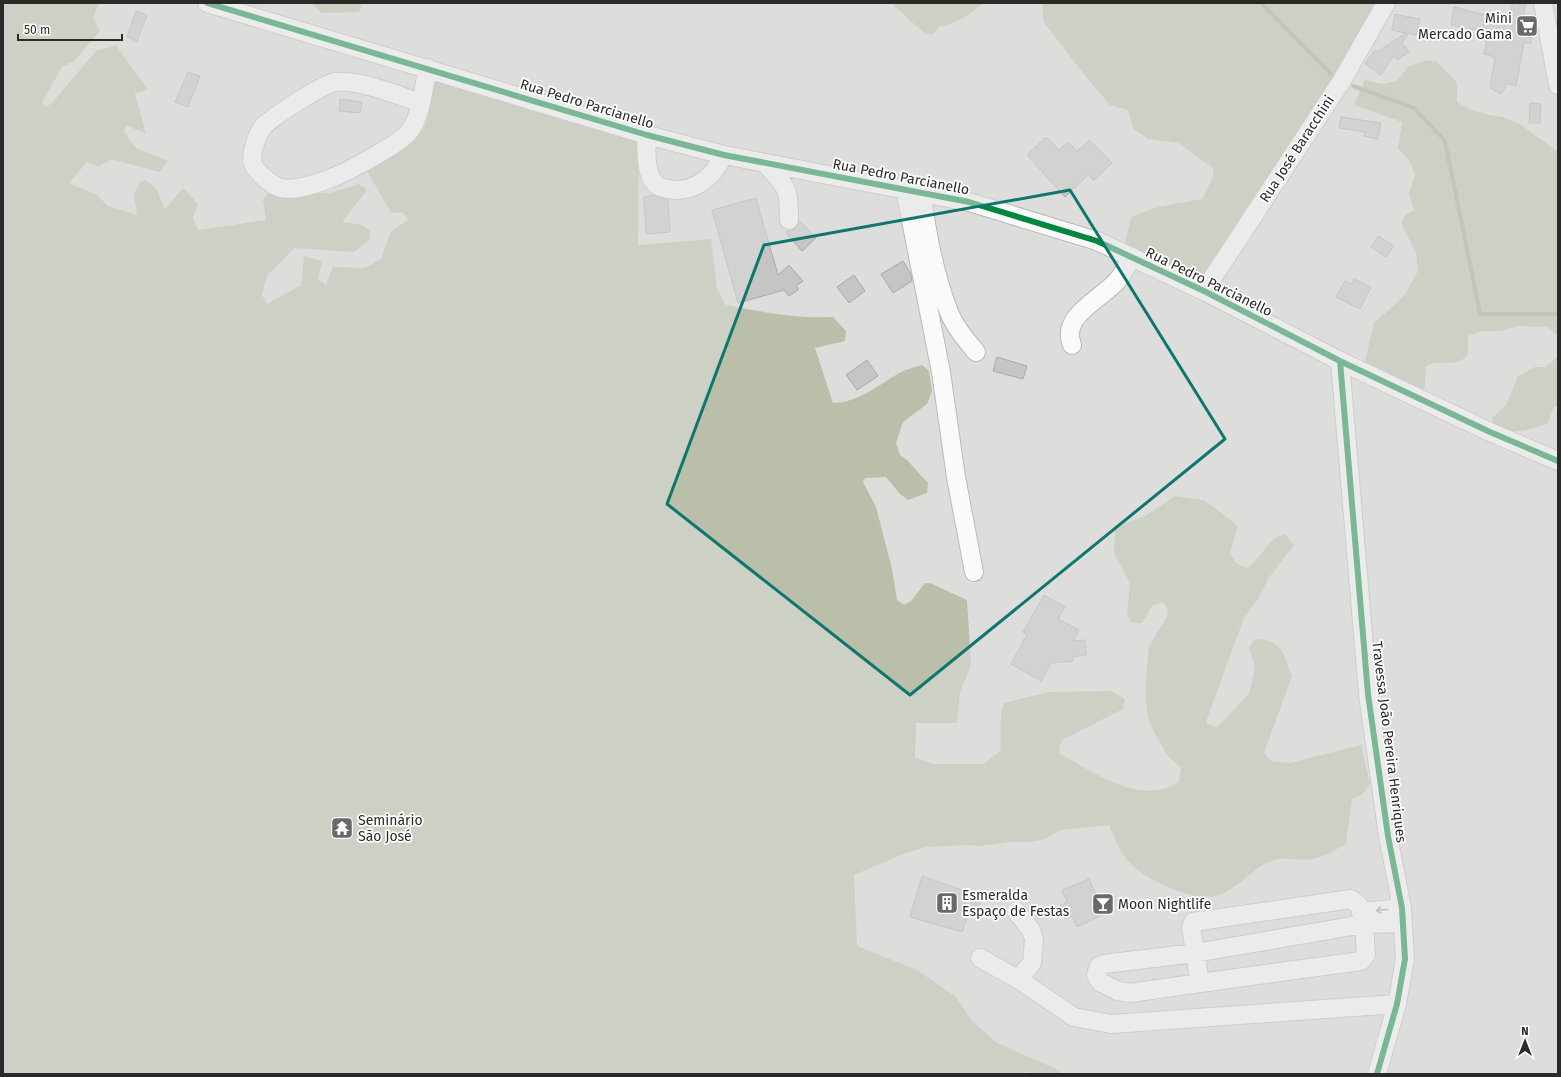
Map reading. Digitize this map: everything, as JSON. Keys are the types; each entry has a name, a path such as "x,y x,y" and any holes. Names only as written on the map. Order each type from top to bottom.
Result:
{"street":[{"name":"Rua Pedro Parcianello","path":"207,3 428,68 647,135 724,156 969,202 1096,240 1204,291 1340,361 1490,432 1558,460"},
{"name":"Rua José Baracchini","path":"1204,291 1341,82 1386,3"},
{"path":"1543,3 1558,85"},
{"path":"420,103 354,83 334,82 311,93 262,128 251,157 254,168 270,182 281,188 294,188 329,179 396,145 411,130 420,103 428,68"},
{"path":"647,135 646,149 648,168 652,180 660,188 679,191 692,188 706,180 719,165 724,156"},
{"path":"765,163 787,188 789,196 789,220"},
{"path":"913,191 927,231 949,312 958,329 976,352"},
{"path":"913,191 956,477 974,572"},
{"path":"1072,345 1069,337 1070,327 1085,308 1103,295 1117,280 1132,257"},
{"name":"Travessa João Pereira Henriques","path":"1340,361 1368,694 1388,836 1403,916 1405,959 1396,1004 1377,1074"},
{"path":"1200,983 1195,953 1191,927 1193,922 1351,899 1359,905 1362,918 1366,955 1361,961 1130,993 1118,991 1100,982 1096,975 1099,966 1104,964 1195,953 1362,918 1403,916"},
{"path":"1016,911 1030,930 1034,939 1032,963 1018,979"},
{"path":"980,958 1018,979 1074,1017 1111,1024 1396,1004"}],"highlighted area":[{"path":"1070,190 1225,439 910,695 667,504 764,245"}],"green space":[{"path":"3,3 99,3 93,18 100,31 74,61 62,67 42,102 46,107 52,103 96,51 116,45 148,90 135,93 146,134 126,125 124,132 136,148 168,161 159,172 111,159 99,167 87,162 69,183 97,195 108,206 137,215 134,194 140,182 146,180 157,190 165,209 183,188 198,204 193,218 198,230 266,220 263,199 268,194 330,193 359,184 367,190 342,222 362,225 370,230 370,240 354,252 294,248 267,276 262,295 267,304 301,285 304,256 322,261 318,279 326,285 333,267 365,268 381,259 391,231 408,220 403,212 391,213 366,169 400,152 421,133 427,119 434,79 639,141 638,245 711,239 717,289 726,305 792,316 833,317 846,331 845,341 815,348 833,403 851,400 877,387 901,372 922,365 929,371 932,391 927,404 903,422 896,443 900,455 908,461 928,483 927,493 908,500 900,494 886,477 865,478 863,482 876,507 892,569 897,600 904,605 911,601 925,583 930,583 967,600 971,665 960,692 957,723 916,723 915,758 934,764 984,764 1000,751 1002,708 1004,703 1049,692 1111,691 1125,699 1123,709 1062,740 1059,748 1060,754 1103,777 1134,789 1149,791 1164,789 1179,782 1181,768 1168,756 1155,734 1149,721 1146,702 1149,646 1168,615 1167,608 1162,602 1152,606 1142,623 1132,623 1127,614 1130,583 1114,553 1115,530 1124,524 1145,516 1175,496 1204,500 1238,526 1230,553 1236,563 1247,568 1257,559 1269,543 1285,534 1294,545 1268,579 1258,599 1244,618 1207,719 1207,724 1217,727 1249,694 1255,667 1249,647 1255,639 1264,640 1277,645 1284,654 1292,676 1264,753 1271,761 1290,763 1361,745 1370,784 1362,795 1352,799 1346,844 1326,855 1313,859 1276,859 1257,869 1230,890 1215,896 1205,897 1181,892 1168,887 1155,881 1134,867 1122,852 1109,825 1061,830 1042,840 1029,842 1009,842 980,846 967,845 927,847 903,854 854,875 857,946 917,970 956,997 971,1020 997,1043 1054,1068 1060,1071 1061,1074 1035,1074 1025,1071 1023,1074 3,1074"},
{"path":"312,3 362,3 359,12 321,13"},
{"path":"894,3 984,3 963,18 951,24 939,27 933,34 923,32 894,6"},
{"path":"1043,3 1382,3 1209,273 1197,281 1125,243 1131,217 1157,207 1202,199 1213,177 1213,168 1178,143 1148,139 1133,128 1128,110 1110,105 1043,21"},
{"path":"1426,60 1437,62 1457,83 1457,102 1472,110 1503,117 1520,124 1558,152 1558,336 1546,327 1519,326 1501,331 1482,331 1468,336 1468,355 1463,359 1453,363 1437,363 1426,366 1424,395 1404,388 1365,361 1374,323 1404,296 1418,271 1416,253 1401,223 1405,215 1414,210 1409,193 1415,175 1410,162 1398,148 1402,122 1354,105 1365,80 1383,84 1397,81 1408,67"},
{"path":"1558,357 1558,407 1554,406 1548,423 1521,431 1494,427 1492,418 1506,405 1518,376 1535,367 1545,367"}],"building":[{"path":"1513,3 1526,3 1521,24 1534,27 1530,44 1524,42 1516,86 1508,83 1501,94 1490,88 1495,57 1484,54 1488,34 1485,32 1451,25 1454,7 1508,21"},
{"path":"136,11 147,15 137,41 127,37"},
{"path":"1395,14 1420,19 1416,35 1409,33 1402,43 1409,52 1397,60 1394,55 1381,75 1365,64 1375,50 1377,52 1406,33 1392,30"},
{"path":"188,72 200,76 188,107 175,102"},
{"path":"340,99 362,102 360,113 339,111"},
{"path":"1530,103 1541,104 1540,123 1529,123"},
{"path":"1341,117 1381,123 1378,139 1364,136 1365,132 1339,128"},
{"path":"1046,137 1059,150 1068,142 1077,151 1089,140 1112,163 1094,180 1088,175 1065,197 1027,155"},
{"path":"654,195 668,200 670,232 646,234 644,197"},
{"path":"756,198 778,275 789,265 803,281 796,286 799,289 789,296 784,290 738,303 712,210"},
{"path":"799,220 816,238 802,251 785,232 795,229"},
{"path":"1378,236 1394,246 1386,257 1371,247"},
{"path":"903,261 911,274 912,281 893,293 881,274"},
{"path":"854,275 865,291 849,303 837,287"},
{"path":"1354,279 1371,287 1360,309 1336,297 1345,281 1352,284"},
{"path":"997,357 1027,366 1023,379 993,371"},
{"path":"867,360 878,376 857,390 846,375"},
{"path":"1044,595 1065,607 1058,619 1079,630 1073,641 1085,640 1086,655 1072,657 1073,661 1051,663 1041,681 1011,664 1027,634 1023,632"},
{"name":"Esmeralda Espaço de Festas","path":"922,876 982,897 977,911 970,909 962,932 910,917"},
{"path":"1089,879 1105,914 1077,927 1072,916 1065,919 1059,906 1067,902 1062,890"}],"waterway":[{"path":"1261,3 1331,74"},
{"path":"1353,86 1414,108 1445,141 1480,314 1558,314"}],"cycle path":[{"path":"207,3 647,135 724,155 969,202 1097,241 1204,291 1340,361 1490,432 1558,461"},
{"path":"1340,361 1368,694 1388,836 1402,908 1405,959 1397,1004 1377,1074"}],"place":[{"name":"Mini Mercado Gama","path":"1527,26"},
{"name":"Seminário São José","path":"342,828"},
{"name":"Esmeralda Espaço de Festas","path":"947,903"},
{"name":"Moon Nightlife","path":"1103,904"}]}
